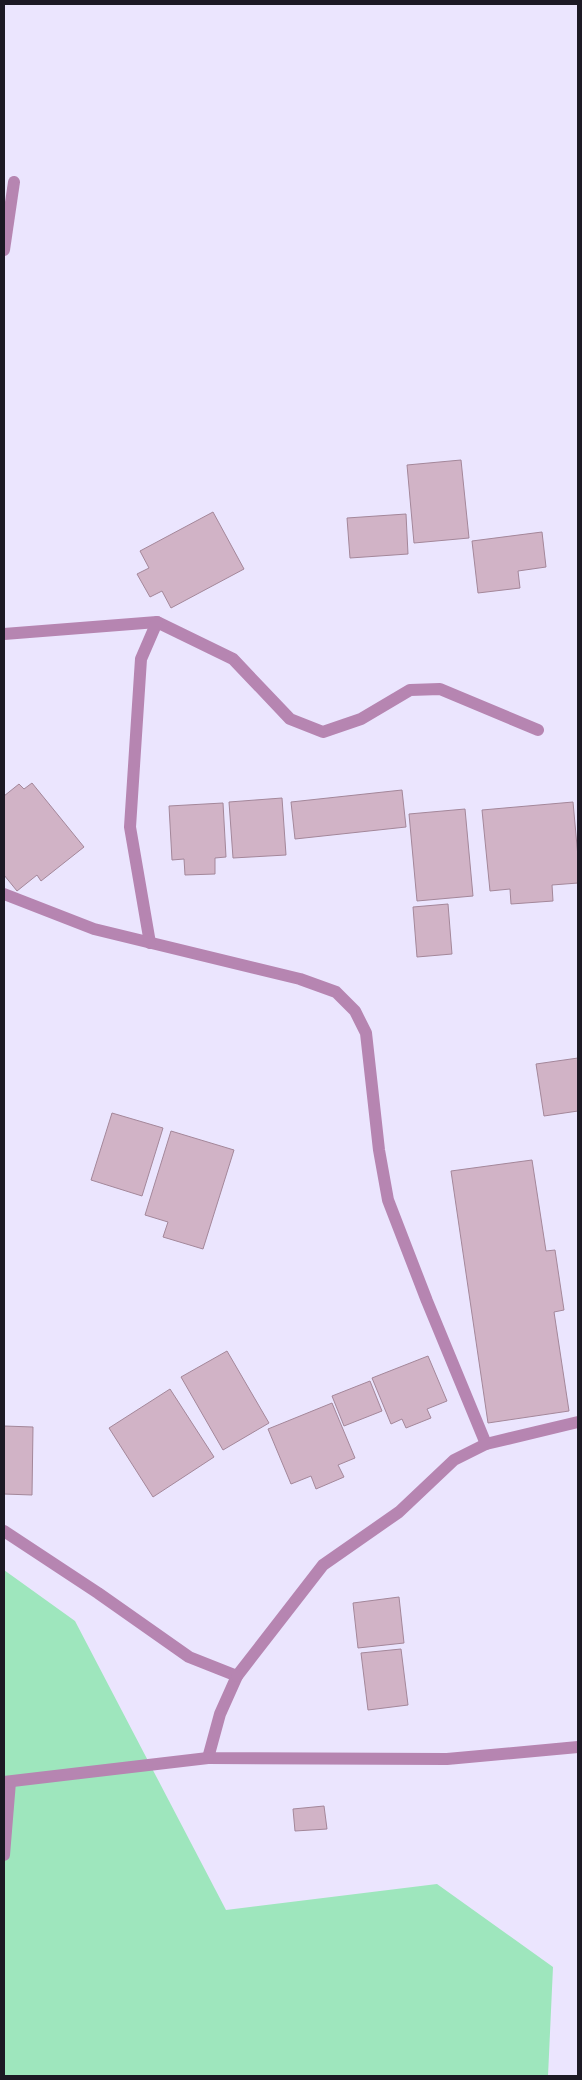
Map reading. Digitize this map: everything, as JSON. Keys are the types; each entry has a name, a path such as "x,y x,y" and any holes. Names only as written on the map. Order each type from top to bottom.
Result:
{"street":[{"path":"4,250 14,182"},
{"path":"4,634 157,622 233,659 290,719 323,732 361,720 410,690 440,688 538,730"},
{"path":"150,943 130,827 141,659 157,622"},
{"path":"4,894 94,929 300,979 336,992 355,1011 366,1033 379,1150 388,1200 486,1444"},
{"path":"208,1758 220,1714 237,1676 323,1565 399,1512 454,1460 486,1444 578,1422"},
{"path":"4,1532 98,1593 189,1657 237,1676"},
{"path":"4,1855 7,1782 208,1758 447,1760 578,1747"}],"green space":[{"path":"4,1570 75,1621 226,1910 437,1884 553,1967 548,2076 4,2076"}],"building":[{"path":"461,460 469,538 414,543 407,465"},
{"path":"213,512 244,569 171,608 162,591 150,597 137,574 149,568 140,551"},
{"path":"406,514 408,554 350,558 347,518"},
{"path":"542,532 546,567 518,571 520,588 478,593 472,541"},
{"path":"32,783 84,847 41,881 37,875 17,891 4,875 4,796 19,784 24,789"},
{"path":"402,790 406,827 295,839 291,802"},
{"path":"282,798 286,855 233,858 229,802"},
{"path":"573,802 578,857 578,883 552,885 553,901 511,904 510,889 490,891 482,810"},
{"path":"223,803 226,857 215,858 215,874 185,875 184,859 172,860 169,806"},
{"path":"465,809 473,896 417,901 409,814"},
{"path":"448,904 452,954 417,957 413,907"},
{"path":"578,1058 578,1111 544,1116 536,1064"},
{"path":"112,1113 163,1128 142,1196 91,1180"},
{"path":"171,1131 234,1150 203,1249 163,1237 168,1222 145,1215"},
{"path":"532,1160 546,1251 555,1250 564,1310 554,1312 569,1411 488,1423 451,1171"},
{"path":"227,1351 269,1423 223,1450 181,1377"},
{"path":"428,1356 447,1401 427,1409 431,1418 406,1428 402,1419 391,1424 372,1378"},
{"path":"370,1381 382,1411 344,1426 332,1396"},
{"path":"170,1389 214,1457 153,1497 109,1428"},
{"path":"332,1403 355,1458 338,1465 344,1477 316,1489 311,1476 291,1484 268,1429"},
{"path":"4,1426 33,1427 32,1495 4,1494"},
{"path":"399,1597 404,1643 358,1648 353,1603"},
{"path":"401,1649 408,1705 368,1710 361,1653"},
{"path":"324,1806 327,1829 295,1831 293,1809"}]}
